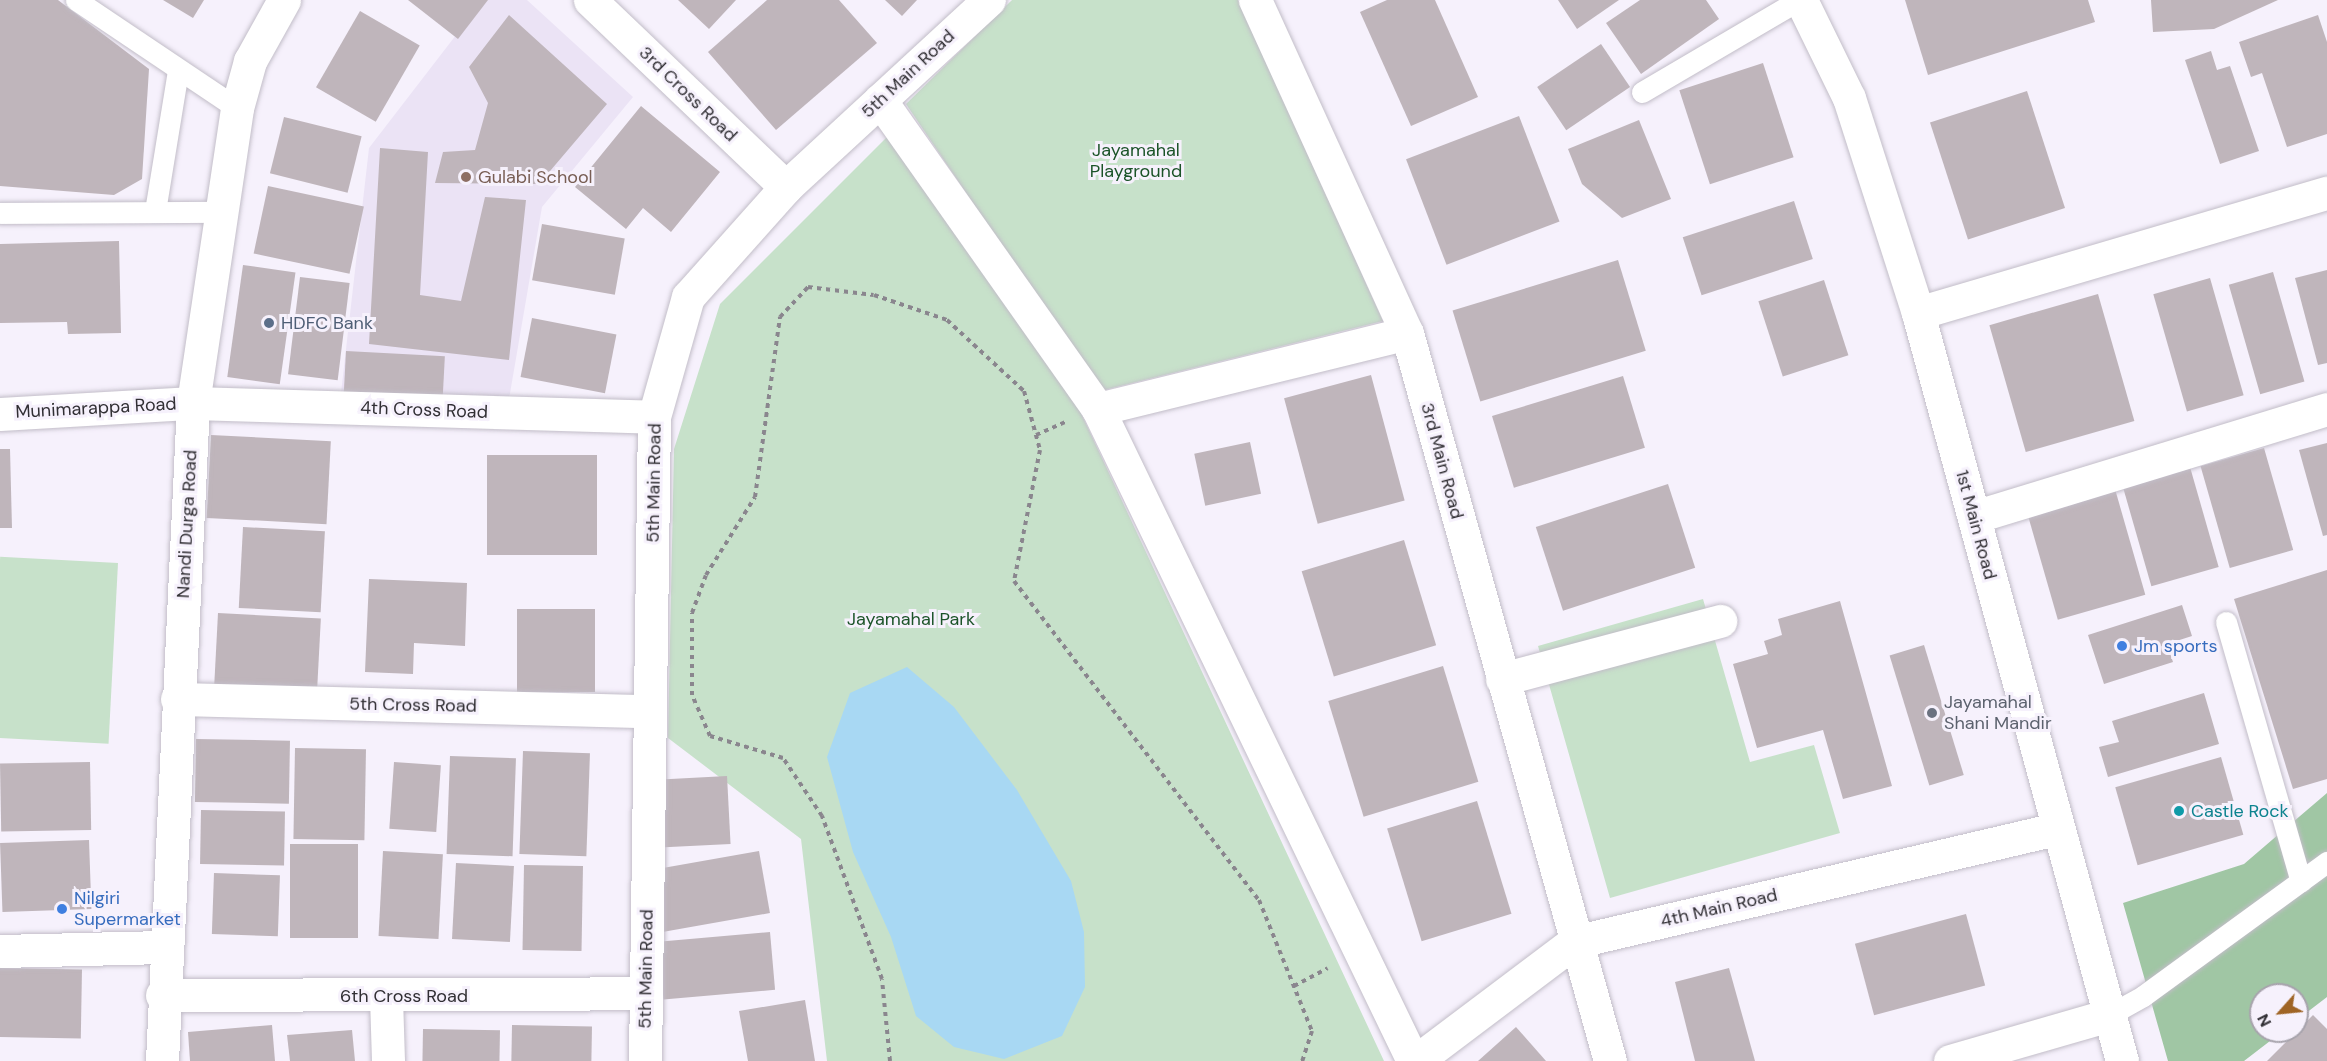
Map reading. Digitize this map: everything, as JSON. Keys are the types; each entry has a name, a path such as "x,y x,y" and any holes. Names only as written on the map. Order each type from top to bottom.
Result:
{"street":[{"name":"Nandi Durga Road","path":"162,1061 164,947 193,403 237,108 250,61 284,0"},
{"name":"3rd Cross Road","path":"590,0 786,187"},
{"name":"5th Main Road","path":"652,1056 646,993 654,417 688,297 786,187 989,0"},
{"name":"3rd Main Road","path":"1255,0 1407,333 1574,942 1610,1061"},
{"name":"1st Main Road","path":"1800,0 1849,98 1918,314 1974,517 2055,829 2122,1061"},
{"path":"880,100 1098,409 1415,1061"},
{"path":"1918,314 2327,193"},
{"path":"1098,409 1407,333"},
{"name":"4th Cross Road","path":"193,403 654,417"},
{"name":"Munimarappa Road","path":"0,414 193,403"},
{"path":"1974,517 2327,409"},
{"path":"1502,679 1720,621"},
{"name":"5th Cross Road","path":"177,699 650,711"},
{"name":"4th Main Road","path":"1415,1061 1574,942 2055,829"},
{"path":"0,951 164,947"},
{"name":"6th Cross Road","path":"162,995 386,997 646,993"},
{"path":"386,997 388,1061"},
{"path":"1950,1061 2109,1015"}],"lane":[{"path":"76,0 178,71 237,108"},
{"path":"1642,92 1800,0"},
{"path":"155,211 178,71"},
{"path":"0,213 221,212"},
{"path":"2226,622 2301,881"},
{"path":"2109,1015 2143,996 2327,862"}],"path":[{"path":"890,1061 882,979 822,816 783,758 710,736 692,695 692,613 706,575 755,497 780,317 808,287 874,295 947,320 1024,391 1040,450 1014,581 1260,900 1312,1031 1302,1061"}],"shaded area":[{"name":"Gulabi School","path":"483,0 527,0 633,97 542,207 508,405 341,393 369,148"}],"green space":[{"name":"Jayamahal Playground","path":"1012,0 1238,0 1383,321 1100,391 906,104"},
{"name":"Jayamahal Park","path":"889,135 1080,411 1384,1061 827,1061 801,839 668,738 674,449 720,304"},
{"path":"0,557 118,563 109,744 0,738"},
{"path":"1703,599 1750,762 1814,745 1840,833 1610,898 1538,646"},
{"path":"2327,793 2327,997 2309,1011 2309,983 2249,983 2249,1043 2267,1043 2244,1061 2168,1061 2123,903 2244,864"}],"water":[{"path":"907,667 954,707 1017,790 1071,881 1084,932 1085,987 1062,1036 1004,1059 954,1047 916,1016 891,937 853,852 827,757 850,693"}],"building":[{"path":"0,0 58,0 149,69 142,179 114,195 0,186"},
{"path":"163,0 204,0 193,18"},
{"path":"408,0 488,0 458,39"},
{"path":"678,0 736,0 709,29"},
{"path":"767,0 839,0 877,43 776,130 708,52"},
{"path":"885,0 917,0 902,16"},
{"path":"1387,0 1435,0 1478,97 1411,126 1360,12"},
{"path":"1558,0 1619,0 1577,29"},
{"path":"1640,0 1706,0 1719,19 1641,74 1606,23"},
{"path":"1905,0 2088,0 2095,22 1928,75"},
{"path":"2151,0 2278,0 2214,29 2153,32"},
{"path":"360,11 420,46 376,122 316,87"},
{"path":"509,15 607,104 539,184 435,183 443,152 475,150 488,103 469,67"},
{"path":"2318,15 2327,42 2327,134 2287,147 2262,73 2251,77 2239,42"},
{"path":"1601,44 1630,87 1566,130 1537,87"},
{"path":"2211,51 2217,70 2230,66 2259,151 2220,164 2185,60"},
{"path":"1763,63 1794,157 1710,184 1679,90"},
{"path":"2027,91 2065,208 1968,239 1930,123"},
{"path":"641,106 720,172 671,232 643,208 626,229 575,187"},
{"path":"1519,116 1559,221 1447,265 1406,159"},
{"path":"284,117 362,136 348,193 270,173"},
{"path":"1639,120 1671,199 1622,218 1582,184 1568,149"},
{"path":"380,148 428,152 420,295 461,301 485,197 526,200 509,360 369,344"},
{"path":"268,186 364,206 350,274 254,253"},
{"path":"1794,201 1813,259 1702,295 1683,237"},
{"path":"542,224 625,239 615,295 532,280"},
{"path":"119,241 121,333 68,334 67,322 0,323 0,244"},
{"path":"1618,260 1646,351 1480,401 1453,311"},
{"path":"243,265 295,272 280,384 227,377"},
{"path":"2327,270 2327,363 2318,365 2295,278"},
{"path":"2273,272 2304,382 2260,394 2229,285"},
{"path":"300,277 350,283 338,380 288,374"},
{"path":"2210,278 2244,395 2187,412 2153,294"},
{"path":"1824,280 1848,355 1783,376 1758,301"},
{"path":"2098,294 2134,421 2026,452 1989,325"},
{"path":"532,318 616,334 605,393 521,377"},
{"path":"346,351 445,356 443,397 344,392"},
{"path":"1371,375 1405,501 1318,524 1284,398"},
{"path":"1623,376 1645,448 1514,488 1492,416"},
{"path":"211,435 331,441 326,524 207,518"},
{"path":"1250,442 1261,494 1205,506 1194,454"},
{"path":"2327,443 2327,535 2323,536 2299,450"},
{"path":"2264,448 2293,550 2230,568 2201,466"},
{"path":"0,449 10,449 12,528 0,528"},
{"path":"487,455 597,455 597,555 487,555"},
{"path":"2190,467 2219,567 2151,586 2123,486"},
{"path":"1668,484 1695,568 1563,611 1536,527"},
{"path":"2115,489 2145,595 2058,620 2028,514"},
{"path":"243,527 325,531 321,612 239,608"},
{"path":"1404,540 1436,645 1334,676 1302,571"},
{"path":"2327,570 2327,779 2293,789 2234,599"},
{"path":"369,579 467,583 465,646 414,643 413,674 365,672"},
{"path":"1840,601 1892,786 1843,799 1823,730 1757,748 1733,664 1768,654 1764,641 1782,635 1778,619"},
{"path":"2182,605 2192,636 2167,644 2173,662 2104,684 2088,635"},
{"path":"517,609 595,609 595,692 517,692"},
{"path":"218,613 321,618 317,691 214,686"},
{"path":"1924,645 1964,775 1929,786 1890,656"},
{"path":"1443,666 1478,782 1364,817 1328,701"},
{"path":"2204,693 2219,744 2108,777 2099,747 2119,742 2112,721"},
{"path":"196,739 290,741 289,804 195,802"},
{"path":"295,748 366,749 364,840 293,839"},
{"path":"523,751 590,753 586,856 519,854"},
{"path":"450,756 516,758 513,856 447,854"},
{"name":"Castle Rock","path":"2221,757 2243,835 2138,865 2115,787"},
{"path":"90,762 91,830 1,832 0,764"},
{"path":"394,762 441,765 436,832 389,829"},
{"path":"727,776 731,844 665,847 661,779"},
{"path":"1477,801 1511,914 1422,941 1387,828"},
{"path":"201,810 285,811 284,865 200,864"},
{"path":"89,840 91,909 2,912 0,843"},
{"path":"290,844 358,844 358,938 290,938"},
{"path":"383,851 443,854 438,939 379,936"},
{"path":"759,851 770,913 660,932 649,870"},
{"path":"456,863 514,866 510,942 452,939"},
{"path":"524,865 583,866 582,951 523,950"},
{"path":"214,873 280,875 278,936 212,934"},
{"path":"1966,914 1985,985 1874,1015 1855,944"},
{"path":"770,932 775,990 663,1000 658,942"},
{"path":"0,968 82,969 81,1038 0,1037"},
{"path":"1729,968 1755,1061 1695,1061 1675,982"},
{"path":"805,1000 815,1061 748,1061 739,1011"},
{"path":"2313,1015 2327,1029 2327,1061 2267,1061 2285,1043 2309,1043 2309,1019"},
{"path":"272,1025 275,1061 190,1061 188,1032"},
{"path":"512,1025 592,1026 591,1061 511,1061"},
{"path":"1516,1027 1546,1061 1478,1061"},
{"path":"423,1029 500,1030 499,1061 422,1061"},
{"path":"352,1030 355,1061 290,1061 287,1035"}],"place":[{"name":"Gulabi School","path":"466,177"},
{"name":"HDFC Bank","path":"269,323"},
{"name":"Jm sports","path":"2122,646"},
{"name":"Jayamahal Shani Mandir","path":"1932,713"},
{"name":"Castle Rock","path":"2179,811"},
{"name":"Nilgiri Supermarket","path":"62,909"}]}
